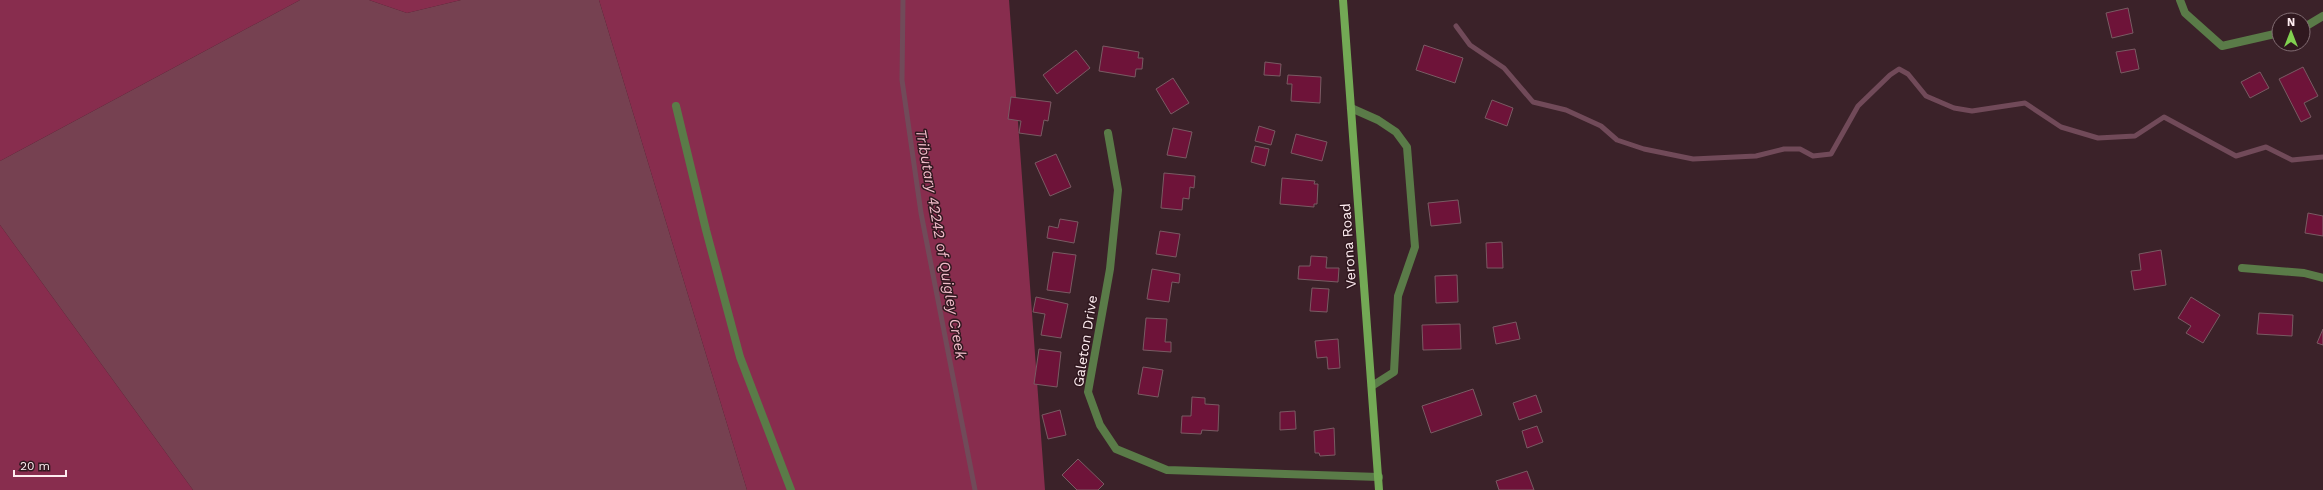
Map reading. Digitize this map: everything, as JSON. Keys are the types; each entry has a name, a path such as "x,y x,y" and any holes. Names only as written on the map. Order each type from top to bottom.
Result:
{"street":[{"name":"Verona Road","path":"1343,0 1379,490"},
{"path":"2180,0 2185,13 2222,46 2271,35"},
{"path":"2311,23 2323,16"},
{"path":"676,106 708,238 740,357 791,490"},
{"path":"1351,108 1378,120 1390,128 1407,147 1415,247 1398,296 1394,372 1372,386"},
{"name":"Galeton Drive","path":"1108,133 1118,190 1110,269 1088,392 1100,425 1116,449 1167,470 1379,477"},
{"path":"2242,268 2304,273 2323,278"}],"shaded area":[{"path":"0,0 300,0 0,161"},
{"path":"300,0 369,0 407,13 461,0 599,0 747,490 193,490 0,225 0,161"},
{"path":"369,0 461,0 407,13"},
{"path":"599,0 1009,0 1045,490 747,490"},
{"path":"0,225 193,490 0,490"}],"building":[{"path":"2128,8 2133,33 2112,38 2106,13"},
{"path":"1424,45 1463,58 1455,83 1416,70"},
{"path":"1103,46 1139,52 1138,58 1143,58 1142,69 1136,69 1135,77 1099,71"},
{"path":"2135,49 2139,69 2121,73 2116,52"},
{"path":"1076,50 1090,68 1057,94 1043,75"},
{"path":"1265,62 1281,64 1280,76 1264,75"},
{"path":"2303,67 2318,96 2304,103 2311,117 2301,122 2279,79"},
{"path":"2260,72 2269,88 2250,98 2241,82"},
{"path":"1288,75 1321,77 1320,103 1291,101 1292,84 1287,84"},
{"path":"1173,78 1189,103 1171,114 1156,89"},
{"path":"1011,97 1051,102 1048,121 1044,120 1041,136 1019,133 1021,121 1008,119"},
{"path":"1492,100 1513,108 1507,126 1485,118"},
{"path":"1259,126 1275,131 1271,145 1255,141"},
{"path":"1173,128 1192,132 1186,158 1167,155"},
{"path":"1296,134 1327,142 1322,161 1291,153"},
{"path":"1255,146 1269,149 1265,166 1251,162"},
{"path":"1056,154 1071,187 1050,196 1035,163"},
{"path":"1164,173 1195,176 1194,188 1190,187 1189,199 1183,198 1182,210 1161,208"},
{"path":"1282,178 1315,181 1314,184 1318,184 1317,204 1314,204 1314,207 1280,204"},
{"path":"1458,200 1461,223 1431,226 1428,203"},
{"path":"2308,213 2323,216 2323,236 2305,233"},
{"path":"1060,219 1078,222 1074,243 1047,238 1049,226 1058,228"},
{"path":"1160,231 1180,234 1176,257 1156,254"},
{"path":"1502,242 1503,268 1487,268 1486,243"},
{"path":"2161,250 2166,285 2134,290 2131,271 2141,270 2139,254"},
{"path":"1053,252 1076,255 1070,293 1047,290"},
{"path":"1311,256 1327,257 1326,268 1339,268 1338,282 1298,279 1299,266 1310,266"},
{"path":"1152,269 1180,274 1179,283 1172,282 1169,302 1147,299"},
{"path":"1457,275 1458,302 1436,303 1435,276"},
{"path":"1312,288 1329,289 1327,312 1310,311"},
{"path":"1036,297 1068,304 1061,338 1041,335 1045,314 1033,312"},
{"path":"2191,297 2220,315 2203,343 2186,333 2191,326 2178,318"},
{"path":"2259,313 2293,315 2292,336 2257,334"},
{"path":"1146,318 1167,319 1165,342 1171,342 1171,352 1143,350"},
{"path":"1516,322 1520,339 1496,344 1493,327"},
{"path":"1460,324 1461,349 1423,350 1422,325"},
{"path":"2323,329 2323,345 2317,343"},
{"path":"1338,339 1340,368 1328,369 1327,357 1317,358 1315,341"},
{"path":"1039,349 1061,352 1057,387 1034,384"},
{"path":"1143,367 1163,370 1158,397 1138,394"},
{"path":"1473,389 1482,415 1431,433 1422,406"},
{"path":"1536,395 1542,412 1519,420 1513,403"},
{"path":"1192,397 1205,398 1205,404 1219,405 1218,431 1202,430 1201,434 1181,433 1182,416 1191,416"},
{"path":"1060,410 1066,435 1048,439 1042,415"},
{"path":"1295,411 1296,429 1280,430 1280,412"},
{"path":"1537,426 1543,442 1527,448 1522,431"},
{"path":"1334,428 1335,455 1320,456 1319,453 1315,453 1314,431"},
{"path":"1078,459 1104,484 1098,490 1077,490 1062,475"},
{"path":"1527,471 1534,490 1499,490 1496,481"}],"waterway":[{"name":"Tributary 42242 of Quigley Creek","path":"903,0 902,80 921,213 975,490"},
{"path":"1456,26 1470,45 1504,68 1533,102 1566,110 1601,126 1617,140 1644,149 1693,159 1756,156 1784,149 1800,149 1813,156 1831,154 1858,106 1890,75 1899,69 1908,74 1926,96 1954,108 1972,111 2025,103 2061,127 2098,138 2135,136 2164,117 2236,156 2266,147 2292,160 2323,157"}]}
